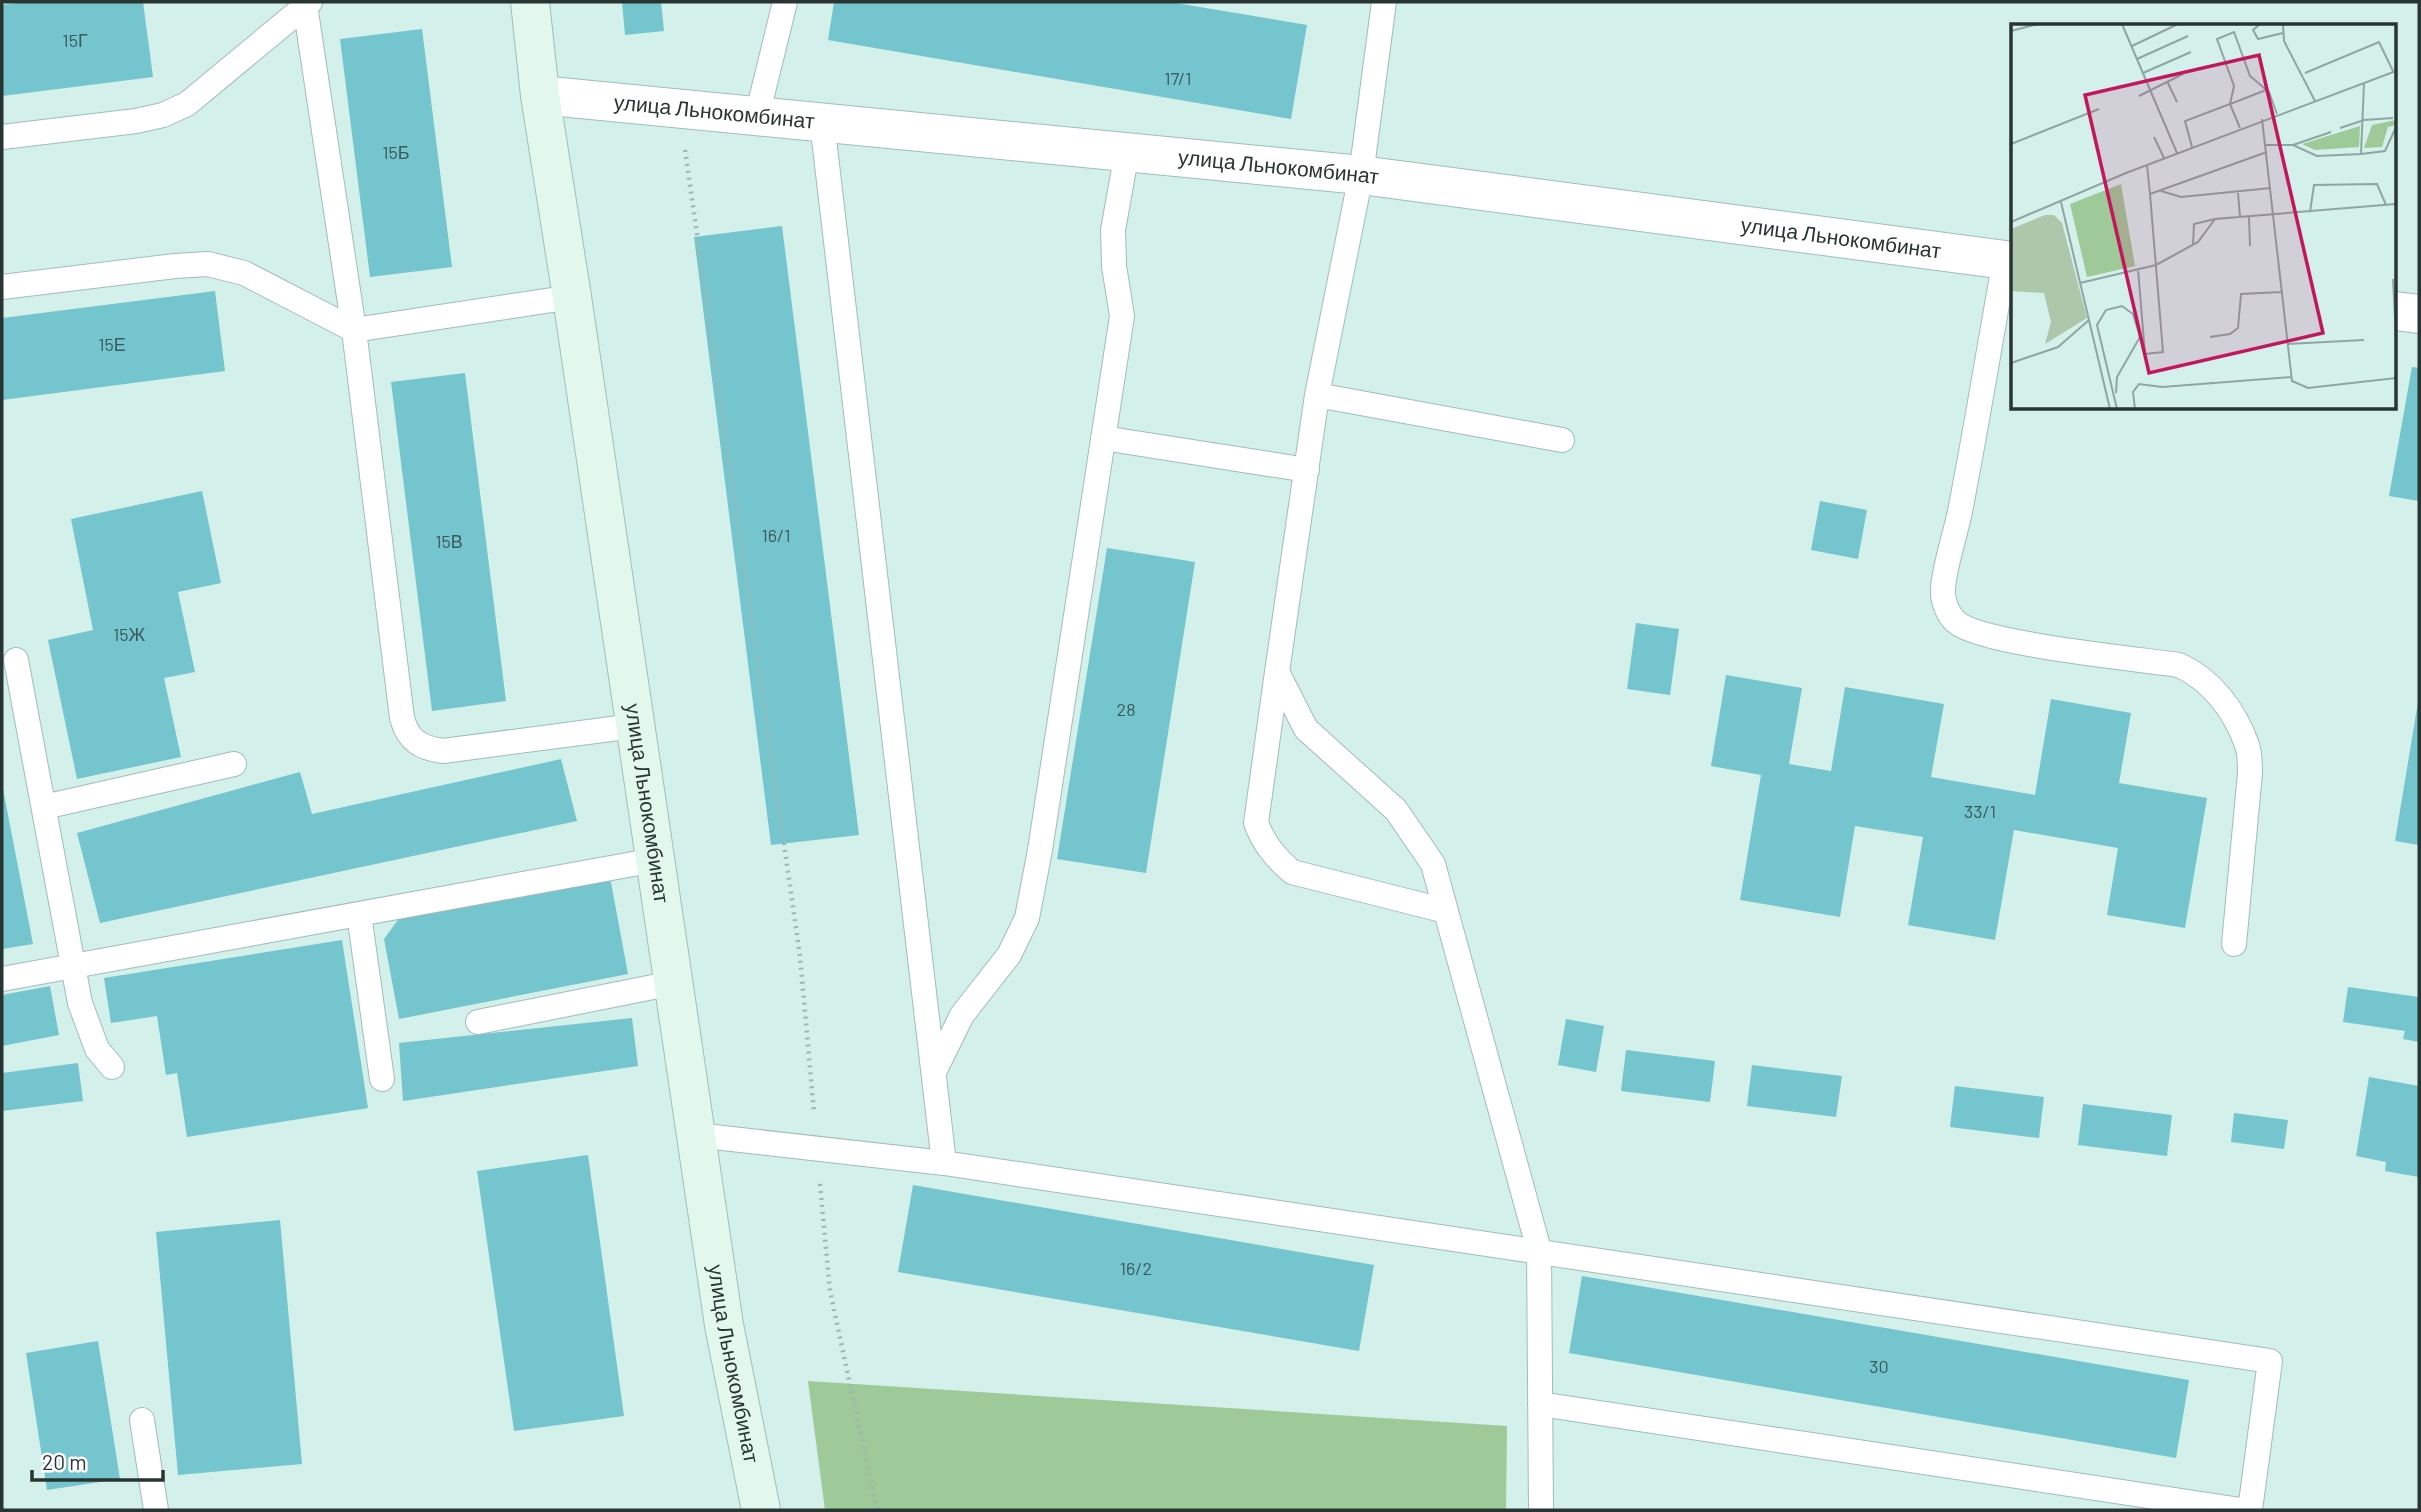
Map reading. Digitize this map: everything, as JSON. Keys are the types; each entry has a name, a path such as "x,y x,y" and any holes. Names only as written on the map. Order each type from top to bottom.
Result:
{"street":[{"name":"улица Льнокомбинат","path":"530,2 540,95 724,1325 761,1510"},
{"name":"улица Льнокомбинат","path":"540,95 1361,175 2009,260"},
{"path":"2396,311 2419,314"}],"lane":[{"path":"757,116 785,2"},
{"path":"1384,2 1361,175 1317,395 1256,823 1273,856 1292,872 1446,911"},
{"path":"2,137 136,121 163,115 187,104 307,4"},
{"path":"307,4 354,330 402,718 410,738 424,748 443,751 634,726"},
{"path":"822,122 944,1163"},
{"path":"934,1072 962,1015 1009,956 1027,918 1040,850 1122,316 1114,266 1113,230 1127,152"},
{"path":"2009,260 1943,589 1945,605 1955,621 1968,630 2179,665 2197,673 2214,689 2248,747 2250,773 2234,944"},
{"path":"2,286 208,264 244,273 354,330 572,297"},
{"path":"1317,395 1562,440"},
{"path":"1103,438 1307,470"},
{"path":"16,660 79,1003 97,1049 112,1068"},
{"path":"1277,672 1306,729 1396,810 1433,864 1539,1250 1541,1510"},
{"path":"44,807 234,764"},
{"path":"2,979 655,860"},
{"path":"359,914 382,1079"},
{"path":"478,1022 673,983"},
{"path":"696,1135 944,1163 2270,1361 2250,1510"},
{"path":"1540,1404 2241,1510"},
{"path":"142,1420 156,1510"}],"path":[{"path":"679,108 800,956 830,1291 877,1510"}],"green space":[{"path":"808,1381 1507,1426 1506,1510 825,1510"}],"building":[{"path":"24,2 143,2 153,77 2,96 2,5"},
{"path":"622,2 661,2 664,31 625,35"},
{"path":"834,2 1170,2 1307,25 1291,119 828,40"},
{"path":"422,29 452,267 370,277 340,39"},
{"path":"782,226 859,835 771,845 694,237"},
{"path":"215,291 225,371 2,400 2,318"},
{"path":"2412,367 2419,368 2419,501 2389,496"},
{"path":"465,373 506,701 432,711 391,382"},
{"path":"202,491 221,583 178,592 195,672 164,678 181,757 77,779 48,640 93,630 71,519"},
{"path":"1820,501 1867,510 1858,559 1811,550"},
{"path":"1107,548 1195,562 1146,873 1057,859"},
{"path":"1636,623 1679,629 1670,695 1627,689"},
{"path":"1726,675 1802,688 1789,764 1831,771 1845,687 1944,704 1931,777 2035,795 2051,699 2131,713 2119,783 2207,798 2185,928 2107,915 2118,848 2014,830 1995,940 1908,925 1923,837 1855,826 1840,917 1740,900 1761,775 1711,766"},
{"path":"2419,702 2419,845 2395,841"},
{"path":"561,759 577,821 100,923 77,833 300,772 312,814"},
{"path":"2,784 33,944 2,949"},
{"path":"610,877 628,974 399,1019 384,939 400,917"},
{"path":"342,940 368,1108 187,1137 177,1073 166,1075 157,1016 111,1023 104,978"},
{"path":"50,986 59,1035 2,1046 2,995"},
{"path":"2348,987 2419,997 2419,1042 2403,1039 2405,1031 2343,1022"},
{"path":"632,1018 638,1066 403,1101 399,1043"},
{"path":"1566,1019 1604,1026 1596,1072 1558,1065"},
{"path":"1626,1050 1715,1061 1710,1102 1621,1091"},
{"path":"78,1063 83,1101 2,1111 2,1073"},
{"path":"1752,1065 1842,1076 1836,1117 1747,1106"},
{"path":"2369,1077 2419,1086 2419,1177 2385,1171 2386,1162 2356,1156"},
{"path":"1955,1086 2044,1097 2039,1138 1950,1127"},
{"path":"2083,1104 2172,1115 2167,1156 2078,1145"},
{"path":"2234,1113 2288,1120 2284,1149 2231,1142"},
{"path":"588,1155 624,1416 514,1431 477,1171"},
{"path":"913,1185 1374,1265 1359,1351 898,1272"},
{"path":"280,1220 302,1464 178,1475 156,1232"},
{"path":"1582,1276 2189,1380 2176,1458 1569,1353"},
{"path":"98,1341 120,1479 47,1490 26,1353"}]}
